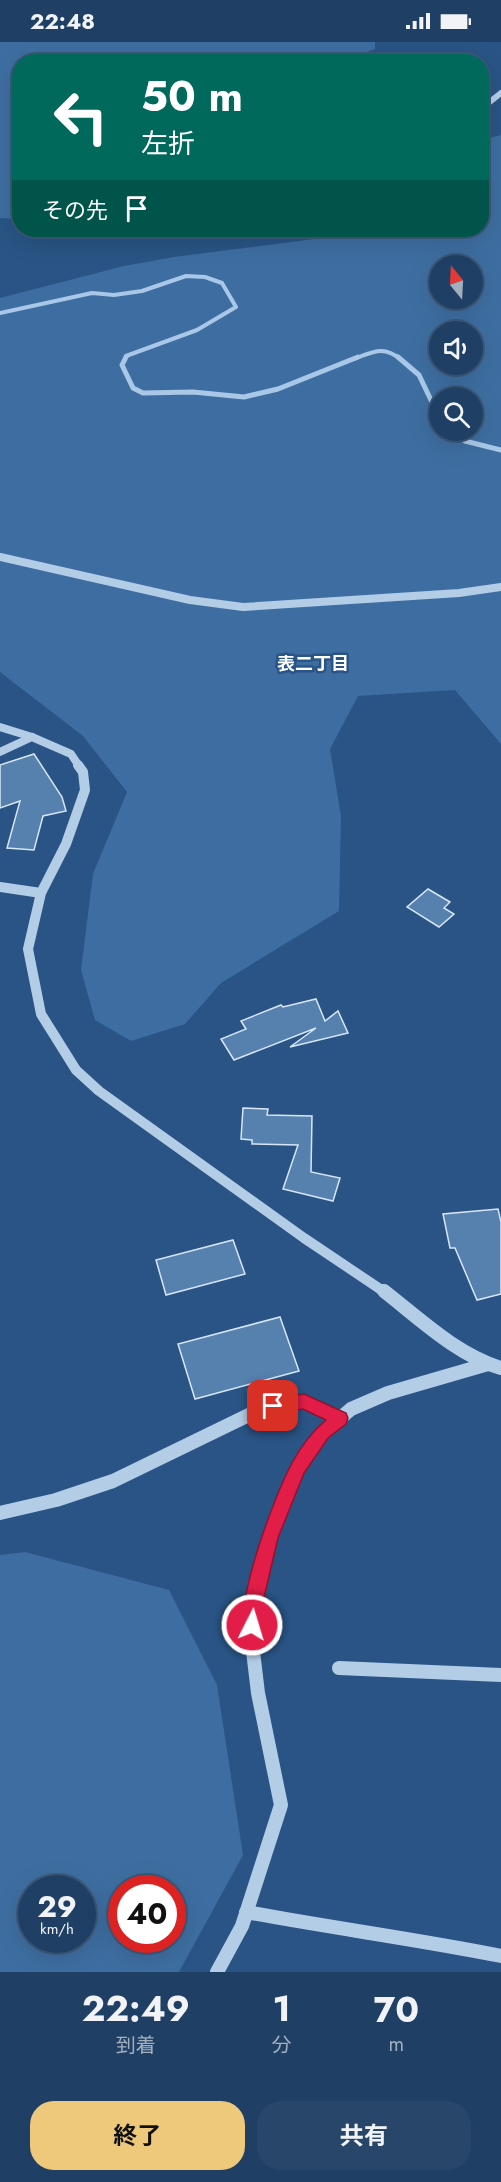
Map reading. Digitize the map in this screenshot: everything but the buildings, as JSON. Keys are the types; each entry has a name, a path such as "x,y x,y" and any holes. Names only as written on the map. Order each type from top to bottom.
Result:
{"street":[{"path":"489,102 501,93"},
{"path":"0,557 190,600 243,607 448,594 501,587"},
{"path":"0,727 32,737 71,754 80,764 85,778 85,790 66,844 41,893 28,948 41,1014 76,1070 99,1090 304,1238 374,1284 455,1345 494,1366"},
{"path":"0,752 32,737"},
{"path":"0,887 41,893"},
{"path":"217,1972 246,1912 281,1805 258,1693 252,1643 253,1606 269,1538 298,1468 323,1433 351,1409 388,1393 494,1366"},
{"path":"0,1513 56,1500 114,1481 261,1409 285,1403 304,1402 340,1418"},
{"path":"339,1668 501,1675"},
{"path":"246,1912 332,1928 438,1943 501,1956"}],"shaded area":[{"path":"0,42 375,42 375,49 362,54 12,54 12,219 0,218"},
{"path":"501,135 501,744 455,690 358,696 330,749 341,816 339,911 221,983 185,1024 131,1041 95,1020 81,970 93,874 127,792 83,736 0,672 0,298 124,266 174,257 327,237 489,237 489,138"},
{"path":"25,1552 169,1590 217,1685 243,1855 179,1972 0,1972 0,1555"}],"waterway":[{"path":"0,313 92,293 114,295 142,291 186,276 205,277 222,283 236,307 197,330 126,356 125,359"},
{"path":"354,359 378,351 389,352 400,359"},
{"path":"125,359 122,365 133,388 143,393 193,392 244,397 278,389 358,357"},
{"path":"398,357 419,375 429,396"},
{"path":"465,441 501,450"}],"district":[{"name":"表二丁目","path":"313,664"}],"route":[{"path":"252,1625 260,1569 269,1538 298,1468 323,1433 340,1418 304,1402 273,1406"}]}
